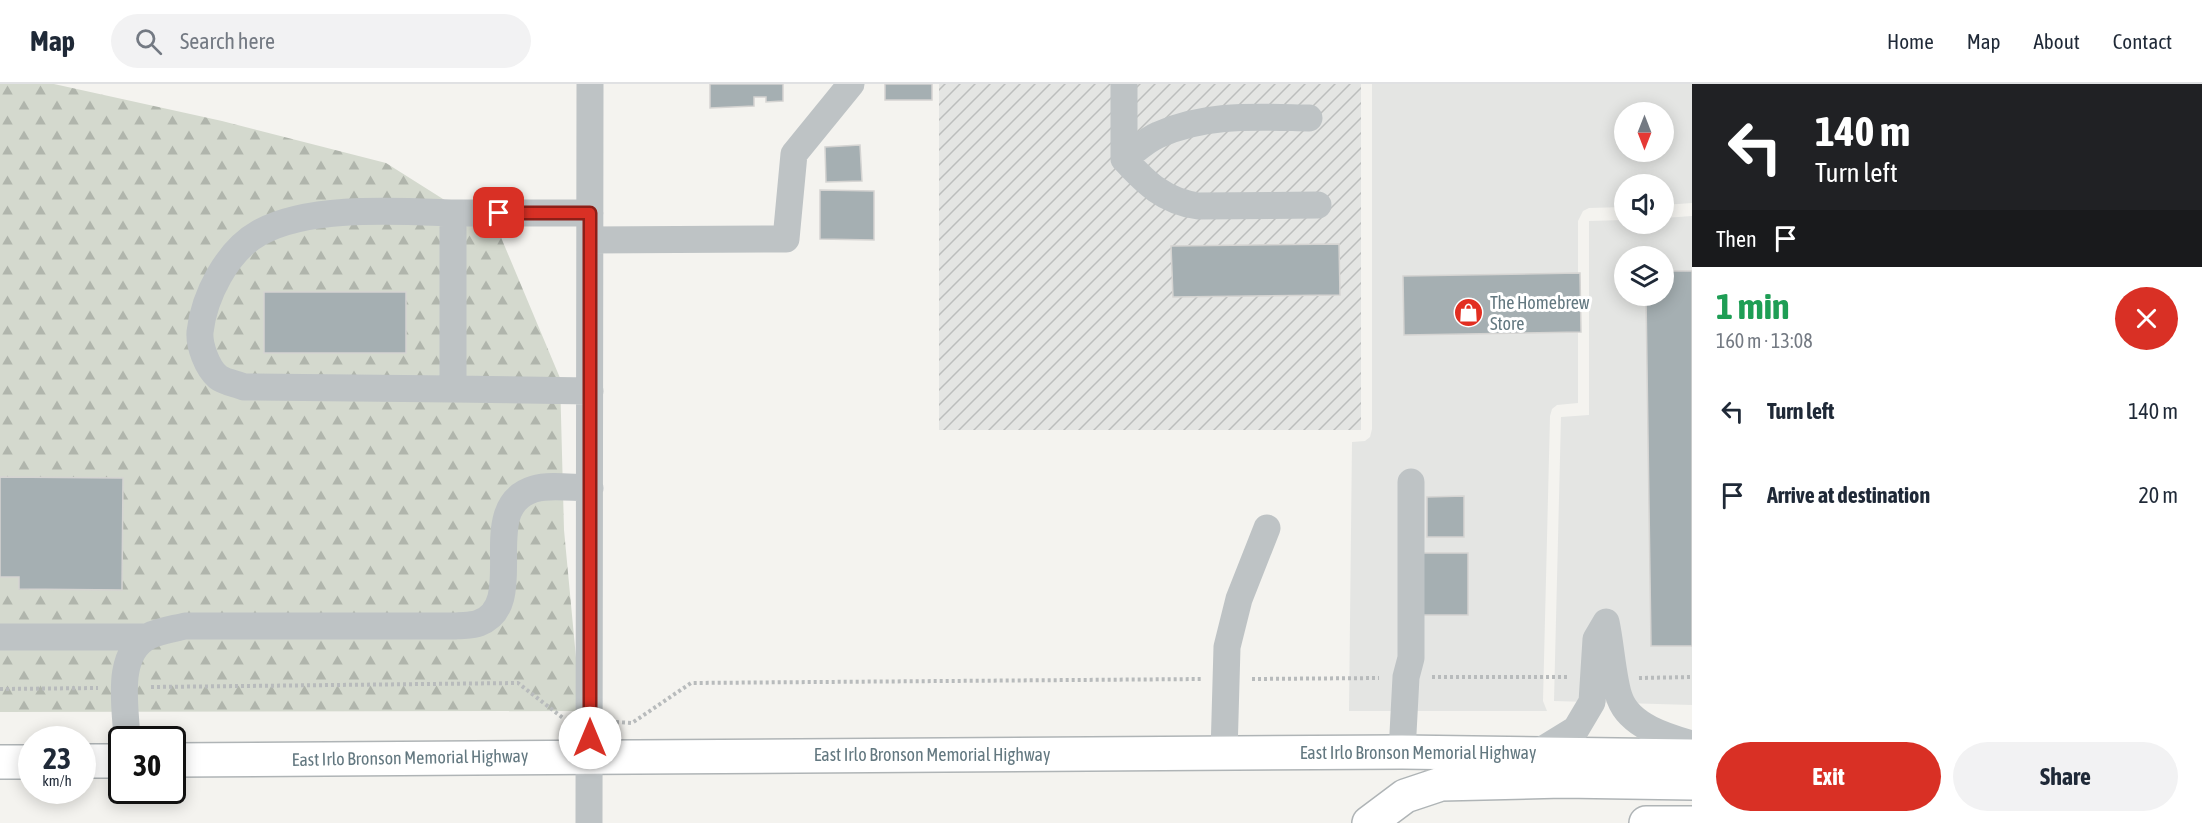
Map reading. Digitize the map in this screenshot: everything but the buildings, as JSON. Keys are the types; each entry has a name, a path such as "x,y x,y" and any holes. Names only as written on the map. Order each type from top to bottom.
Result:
{"highway":[{"name":"East Irlo Bronson Memorial Highway","path":"186,760 1402,752 1692,756"},
{"path":"0,762 18,762"},
{"path":"1368,823 1405,796 1441,784 1563,781 1692,783"},
{"path":"1646,823 1692,823"}],"street":[{"path":"589,823 590,84"},
{"path":"590,240 786,239 794,154 851,84"},
{"path":"1124,84 1124,159 1162,195 1180,203 1198,206 1318,206"},
{"path":"1124,159 1156,135 1191,122 1227,117 1309,118"},
{"path":"590,213 388,211 325,215 275,225 256,234 225,264 201,319 199,338 207,363 219,378 244,387 590,391"},
{"path":"453,213 453,388"},
{"path":"1402,752 1406,677 1411,658 1411,482"},
{"path":"0,637 147,637 185,626 456,626 480,623 496,610 502,590 505,521 511,506 535,489 590,488"},
{"path":"1224,753 1227,647 1239,599 1268,528"},
{"path":"126,726 125,687 128,658 147,637"},
{"path":"1537,753 1576,729 1605,678 1620,702 1637,720 1662,735 1692,744"}],"path":[{"path":"0,689 518,683 561,718 633,723 692,683 1692,677"}],"shaded area":[{"path":"939,84 1361,84 1361,430 939,430"},
{"path":"1372,84 1692,84 1692,203 1674,204 1674,174 1614,174 1614,207 1589,208 1583,211 1578,221 1578,403 1557,405 1552,409 1550,416 1543,701 1547,711 1349,711 1352,442 1365,441 1370,437 1372,429"},
{"path":"1692,216 1692,705 1554,701 1561,417 1589,415 1589,221 1614,220 1614,234 1674,234 1674,217"}],"green space":[{"path":"0,84 54,84 222,121 386,163 500,235 560,378 564,530 581,711 0,712"}],"place":[{"name":"The Homebrew Store","path":"1469,313"}],"route":[{"path":"499,213 590,213 590,738"}]}
